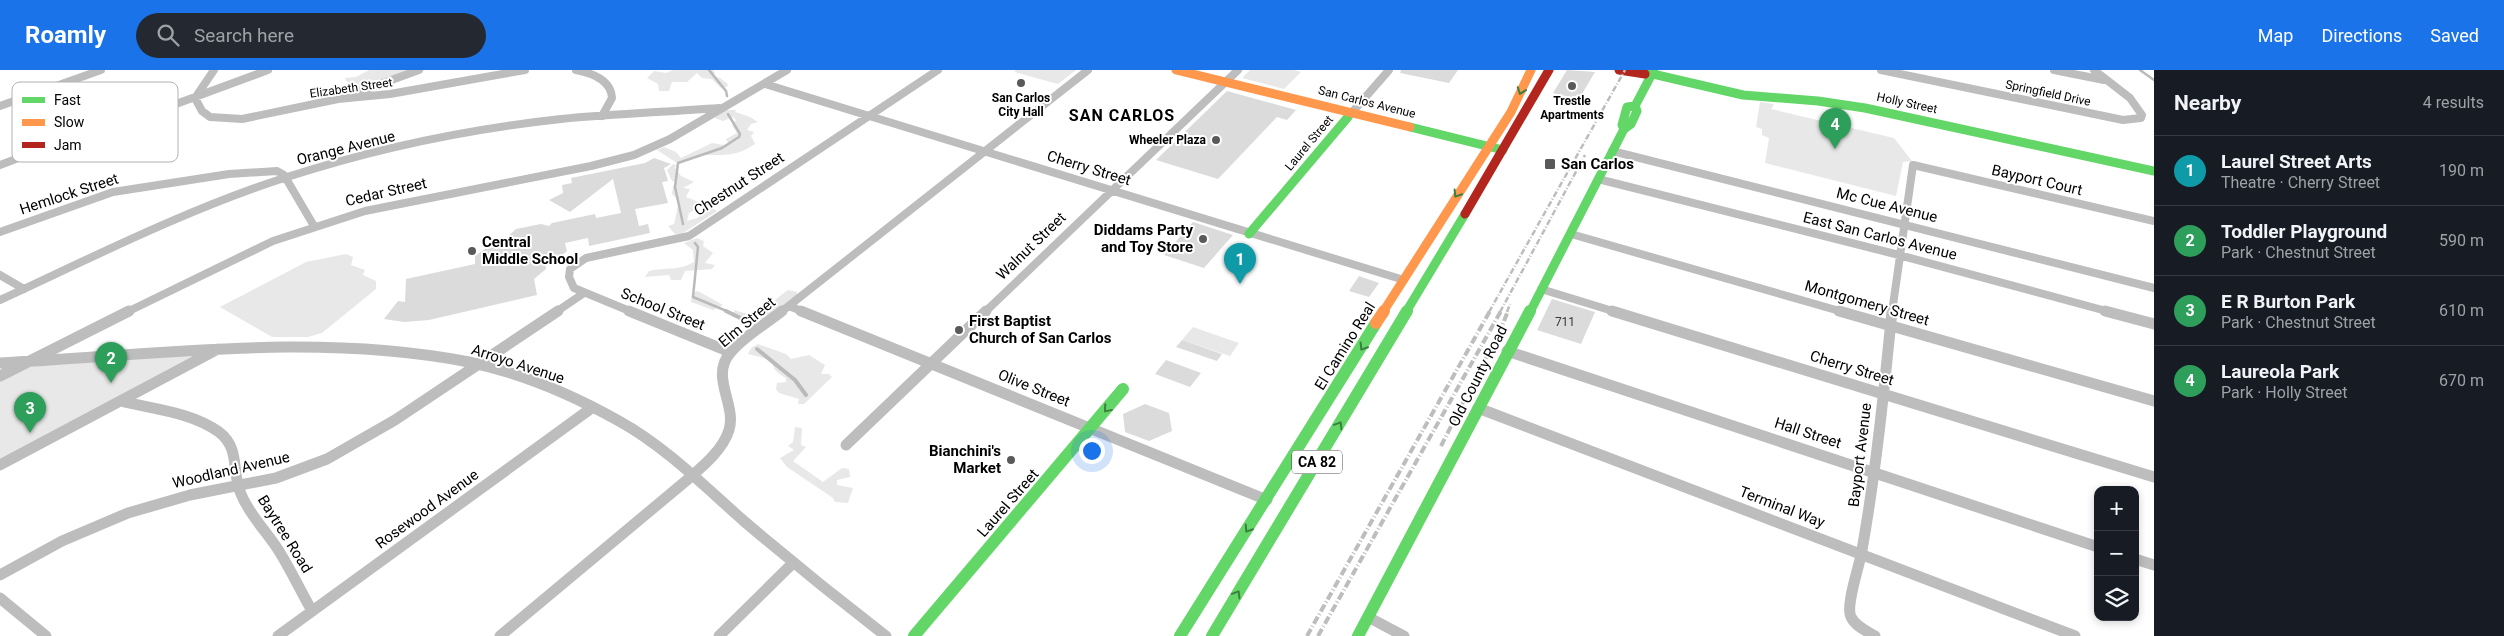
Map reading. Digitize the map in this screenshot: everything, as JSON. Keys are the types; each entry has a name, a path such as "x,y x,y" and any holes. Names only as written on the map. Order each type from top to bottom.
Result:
{"main road":[{"name":"San Carlos Avenue","path":"1176,70 1225,83 1232,87 1501,154"},
{"name":"El Camino Real","path":"1180,636 1464,183 1487,151 1518,100 1531,70"},
{"name":"CA 82","path":"1212,636 1501,154 1549,70"},
{"name":"Holly Street","path":"1619,70 1652,72"},
{"name":"Holly Street","path":"1636,70 1652,72 1743,95 1818,101 1865,108 2154,171"},
{"name":"Old County Road","path":"1358,636 1507,351 1571,234 1612,151 1624,129 1629,127 1633,121 1637,111 1635,106 1652,72"},
{"name":"Laurel Street","path":"1249,234 1326,146 1350,115"},
{"path":"1404,280 1421,288"},
{"name":"Laurel Street","path":"914,636 1123,389"},
{"path":"1250,573 1249,554 1273,516 1274,509 1267,500"}],"street":[{"path":"67,82 101,70"},
{"path":"195,98 214,70"},
{"path":"178,103 268,70"},
{"path":"340,99 419,70"},
{"name":"Elizabeth Street","path":"195,98 200,111 206,116 231,119 268,114 340,99 384,96 525,70"},
{"path":"576,70 592,74 603,80 612,91 612,100 602,116"},
{"name":"Cedar Street","path":"0,376 230,260 314,226 390,205 619,160 659,145 788,70"},
{"name":"Chestnut Street","path":"584,293 574,288 568,278 568,271 573,264 586,258 689,236 938,70"},
{"name":"Elm Street","path":"500,636 691,476 725,440 731,420 729,407 722,393 720,373 723,363 730,352 1088,70"},
{"name":"Walnut Street","path":"846,445 1238,70"},
{"name":"Laurel Street","path":"1350,115 1389,70"},
{"name":"Springfield Drive","path":"1881,70 2122,120 2137,120 2142,115 2130,98 2107,80"},
{"path":"2054,70 2107,80"},
{"path":"2094,70 2107,80"},
{"name":"Cherry Street","path":"765,84 1404,280"},
{"path":"0,106 12,102"},
{"name":"Orange Avenue","path":"0,300 205,206 285,178 409,146 538,122 722,108"},
{"name":"Mc Cue Avenue","path":"1612,151 2154,288"},
{"path":"0,165 12,160"},
{"name":"Bayport Avenue","path":"1874,636 1859,627 1852,617 1850,606 1862,553 1875,473 1890,325 1913,165"},
{"name":"Bayport Court","path":"1913,165 2154,221"},
{"name":"Hemlock Street","path":"0,232 114,192 229,174 277,170 285,178"},
{"path":"285,178 314,226"},
{"name":"East San Carlos Avenue","path":"1598,180 1899,255 2154,324"},
{"name":"Hemlock Street","path":"0,228 10,228"},
{"name":"Montgomery Street","path":"1571,234 2154,401"},
{"path":"0,275 24,289"},
{"name":"Cherry Street","path":"1541,289 2154,477"},
{"name":"School Street","path":"584,293 730,352"},
{"name":"Woodland Avenue","path":"0,574 65,539 120,515 175,498 238,487 307,468 347,450 480,364 584,293"},
{"name":"Olive Street","path":"789,306 1267,500"},
{"name":"Arroyo Avenue","path":"0,364 221,348 339,346 412,353 480,364 539,383 593,406 620,422 691,476 793,564 886,636"},
{"path":"0,465 221,348"},
{"name":"Hall Street","path":"1507,351 2094,546"},
{"name":"Baytree Road","path":"121,401 188,417 207,424 227,439 238,460 238,487 252,512 276,547 312,611"},
{"name":"Rosewood Avenue","path":"278,636 593,406"},
{"name":"Terminal Way","path":"1478,408 1862,553 2075,636"},
{"path":"2139,560 2154,565"},
{"path":"719,636 793,564"},
{"path":"0,598 46,636"},
{"path":"1368,617 1404,636"}],"shaded area":[{"path":"369,70 426,70 394,77 359,89 346,81 345,78 356,77"},
{"path":"673,70 713,70 715,73 713,76 720,78 728,84 727,87 721,88 712,79 702,78 697,73 687,82 672,82 669,91 659,91 658,84 647,78 654,71 666,73"},
{"path":"1016,70 1076,70 1058,84 1014,72"},
{"path":"1250,70 1294,70 1301,72 1284,89 1242,78"},
{"path":"1760,102 1774,104 1771,109 1894,138 1912,161 1903,162 1896,196 1765,163 1769,138 1762,135 1762,129 1756,127"},
{"path":"724,110 736,110 735,112 758,122 751,124 747,130 754,132 751,136 755,144 735,153 703,155 677,163 657,150 664,147 676,152 681,158 712,143 724,145 728,143 726,139 737,133 732,125 736,120 733,117 723,121 715,118 717,113"},
{"path":"673,164 676,165 675,168 681,176 694,182 683,188 690,189 686,197 704,204 689,213 687,221 697,218 712,208 717,211 680,235 675,234 668,226 674,224 679,201 672,194 673,186 677,182 672,181 667,170"},
{"path":"697,238 704,241 703,246 713,253 705,263 715,265 712,269 685,271 681,280 671,280 669,275 645,277 649,271 677,268 694,262 693,250 684,243"},
{"path":"346,254 353,257 351,265 365,270 363,275 376,281 376,289 322,333 308,337 272,337 220,307 306,262"},
{"path":"788,290 797,292 797,296 768,316 744,328 743,322 731,316 735,310 744,313 758,313"},
{"path":"698,291 723,305 713,310 691,302 692,293"},
{"path":"1193,327 1239,343 1230,356 1182,340"},
{"path":"758,344 786,354 791,359 809,355 825,365 821,374 829,374 832,377 804,404 798,404 799,399 779,393 776,389 777,383 786,382 786,378 776,371 772,360 748,354 751,348"},
{"path":"221,348 0,465 0,376 26,363"},
{"path":"795,427 802,428 801,445 806,447 793,461 823,482 842,468 849,469 850,477 837,480 837,485 853,488 848,503 835,502 833,498 787,467 780,458 794,450 788,446 793,442"}],"building":[{"path":"1401,70 1458,70 1449,83 1400,73"},
{"name":"Trestle Apartments","path":"1567,70 1595,72 1579,99 1553,93"},
{"name":"Wheeler Plaza","path":"1227,91 1296,110 1287,120 1277,117 1218,179 1156,160"},
{"path":"654,158 671,164 664,168 668,181 662,182 668,203 635,209 639,226 648,224 650,233 589,246 588,238 565,243 567,251 561,256 545,259 546,269 534,279 537,295 429,320 404,322 384,319 398,301 405,302 406,279 475,264 475,256 486,248 506,244 505,239 516,229 541,224 549,226 552,223 595,214 596,218 621,213 613,179 570,212 549,200 563,193 562,185 572,183 571,178 645,163"},
{"name":"Diddams Party and Toy Store","path":"1193,222 1233,235 1204,268 1164,255"},
{"path":"1359,276 1379,283 1369,297 1349,291"},
{"path":"1552,299 1595,312 1581,344 1537,330"},
{"path":"1182,340 1222,354 1217,361 1176,347"},
{"path":"1166,360 1201,373 1190,387 1155,374"},
{"path":"1145,404 1169,413 1172,431 1149,441 1125,432 1123,414"}],"waterway":[{"path":"709,70 726,91 727,96"},
{"path":"2140,70 2154,80"},
{"path":"683,224 675,187 678,163 722,148 739,137 740,134 728,114"},
{"path":"695,243 698,247 693,297 729,312"},
{"path":"726,311 751,323"},
{"path":"757,349 795,380 806,395"}],"railway":[{"path":"1489,312 1625,70"},
{"path":"1500,312 1585,155"},
{"path":"1507,312 1510,304"},
{"path":"1307,636 1490,311"},
{"path":"1318,636 1501,311"},
{"path":"1441,446 1508,311"}],"traffic: fast":[{"path":"1636,70 1743,95 1818,101 1865,108 2154,171"},
{"path":"1624,129 1631,124 1637,111 1635,106 1654,70"},
{"path":"1358,636 1571,234 1624,129 1622,125 1627,107 1635,106"},
{"path":"1249,234 1348,117"},
{"path":"1410,127 1503,150"},
{"path":"1212,636 1465,214"},
{"path":"1180,636 1376,323"},
{"path":"914,636 1123,389"}],"traffic: slow":[{"path":"1176,70 1410,127"},
{"path":"1376,323 1511,112 1531,70"}],"traffic: jam":[{"path":"1465,214 1549,70"},
{"path":"1619,70 1645,74"}],"place":[{"name":"San Carlos City Hall","path":"1021,83"},
{"name":"Trestle Apartments","path":"1572,86"},
{"name":"Wheeler Plaza","path":"1216,140"},
{"name":"Laureola Park","path":"1835,149"},
{"name":"San Carlos","path":"1550,164"},
{"name":"Diddams Party and Toy Store","path":"1203,239"},
{"name":"Central Middle School","path":"472,251"},
{"name":"Laurel Street Arts","path":"1240,284"},
{"name":"First Baptist Church of San Carlos","path":"959,330"},
{"name":"Toddler Playground","path":"111,383"},
{"name":"E R Burton Park","path":"30,433"},
{"name":"Bianchini's Market","path":"1011,460"}],"district":[{"name":"SAN CARLOS","path":"1122,115"}]}
